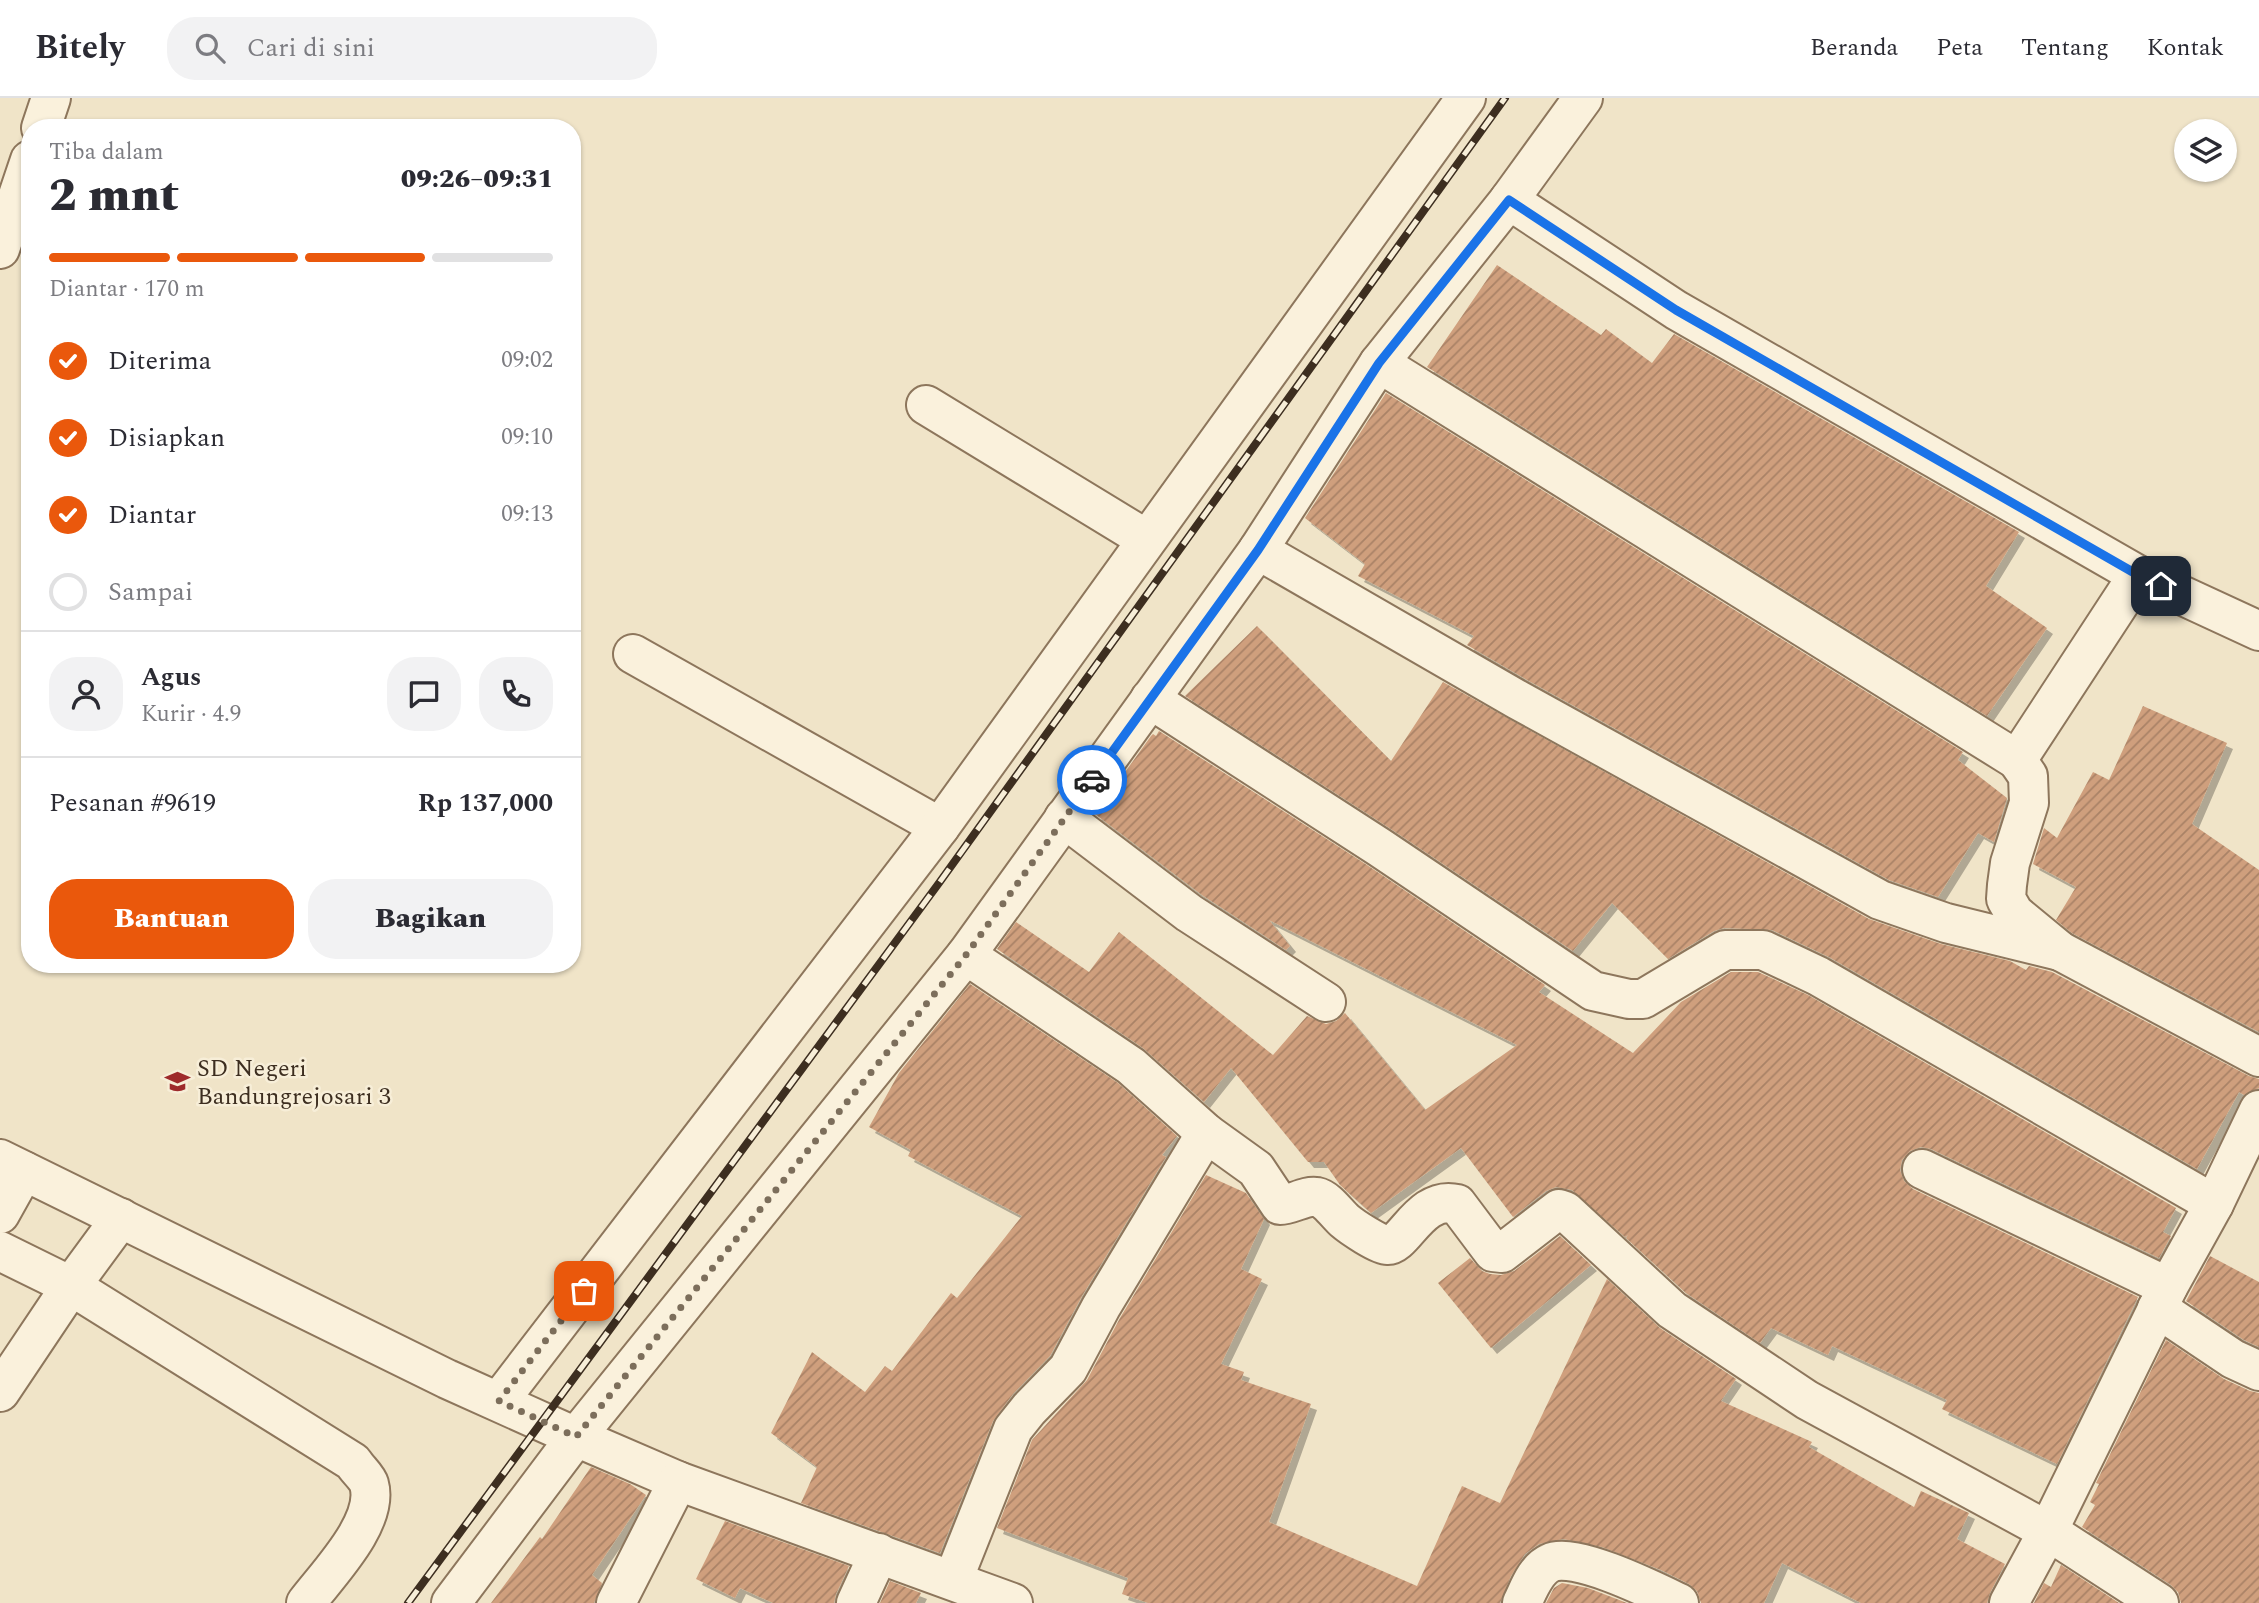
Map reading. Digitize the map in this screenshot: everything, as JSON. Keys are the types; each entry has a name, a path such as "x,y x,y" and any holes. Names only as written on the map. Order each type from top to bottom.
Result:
{"street":[{"path":"44,119 51,98"},
{"path":"499,1401 940,827 1466,98"},
{"path":"451,1603 576,1437 966,955 1258,550 1379,363 1509,200 1583,98"},
{"path":"0,249 21,187"},
{"path":"1509,200 1676,310 2138,575 2259,631"},
{"path":"1379,363 2017,760 2028,776 2029,803 2010,863 2006,899 2014,913 2060,951 2259,1057"},
{"path":"926,405 1146,539"},
{"path":"1258,550 1518,700 1880,900 1946,923 2060,951"},
{"path":"2017,760 2138,575"},
{"path":"633,654 940,827"},
{"path":"1150,699 1380,847 1593,991 1629,999 1643,999 1726,950 1762,950 1818,976 2214,1204"},
{"path":"1064,818 1189,913 1326,1002"},
{"path":"966,955 1131,1066 1206,1133 1255,1169 1280,1205 1314,1196 1322,1199 1348,1223 1385,1246 1393,1245 1425,1210 1449,1202 1457,1204 1493,1252 1502,1253 1559,1209 1565,1211 1672,1310 1784,1385 2048,1531 2159,1603"},
{"path":"2009,1603 2048,1531 2162,1297 2214,1204 2259,1110"},
{"path":"953,1580 1013,1429 1068,1369 1101,1307 1206,1133"},
{"path":"0,1214 12,1165 447,1379 576,1437 678,1481 1013,1603"},
{"path":"1922,1169 2162,1297 2232,1359 2259,1371"},
{"path":"0,1392 71,1286 121,1219"},
{"path":"0,1251 71,1286 353,1462 369,1484 369,1508 363,1527 306,1603"},
{"path":"616,1603 678,1481"},
{"path":"856,1603 879,1553"},
{"path":"1522,1603 1537,1573 1550,1562 1570,1560 1635,1582 1679,1603"}],"building":[{"path":"1497,265 1601,335 1606,329 1652,363 1674,334 2019,532 1986,586 2047,628 1987,716 1427,367"},
{"path":"1386,393 1963,752 1958,760 2007,798 1994,842 1978,833 1938,897 1889,880 1529,681 1467,645 1474,636 1358,576 1365,564 1305,518"},
{"path":"1257,626 1391,761 1443,682 1869,919 1941,944 2010,961 2026,970 2029,966 2052,972 2259,1079 2259,1088 2244,1095 2239,1092 2197,1169 1829,957 1772,930 1724,928 1714,931 1668,959 1612,903 1573,951 1185,696"},
{"path":"2143,706 2227,743 2192,824 2259,870 2259,1032 2072,933 2056,920 2076,887 2033,864 2044,828 2057,838 2093,772 2109,780"},
{"path":"1159,731 1367,865 1545,985 1539,992 1633,1053 1681,1002 1731,972 1758,972 1808,995 2176,1208 2163,1232 2171,1236 2159,1258 1931,1149 1921,1147 1910,1151 1902,1160 1900,1170 1904,1181 1913,1189 2138,1297 2057,1464 1942,1409 1947,1400 1832,1346 1828,1355 1771,1328 1760,1343 1686,1293 1626,1238 1628,1235 1625,1237 1572,1190 1556,1187 1546,1191 1513,1217 1461,1148 1371,1213 1340,1185 1324,1162 1308,1162 1231,1068 1204,1102 1143,1048 997,949 1016,922 1089,972 1119,932 1273,1055 1307,1016 1326,1024 1336,1021 1345,1013 1425,1110 1517,1045 1269,920 1290,946 1286,950 1202,895 1095,814 1151,736 1156,736"},
{"path":"970,984 1118,1083 1177,1136 1162,1155 1166,1157 1082,1296 1050,1356 1013,1394 993,1421 940,1553 801,1503 817,1467 771,1433 812,1352 865,1392 885,1366 892,1371 951,1293 957,1298 1022,1216 908,1156 911,1150 869,1127 899,1073"},
{"path":"1206,1175 1246,1193 1264,1219 1241,1269 1262,1279 1221,1364 1244,1372 1241,1380 1311,1404 1269,1522 1417,1586 1462,1486 1500,1503 1607,1279 1660,1328 1736,1379 1721,1401 1812,1442 1809,1447 1914,1507 1921,1491 1969,1513 1957,1539 2005,1564 1987,1603 1861,1603 1782,1563 1764,1603 1701,1603 1697,1591 1689,1584 1661,1570 1602,1547 1563,1539 1539,1544 1525,1554 1511,1576 1500,1603 1148,1603 1122,1594 1128,1578 997,1528 1032,1440 1087,1380 1120,1318"},
{"path":"1560,1236 1591,1265 1491,1348 1438,1283 1470,1258 1482,1271 1490,1274 1501,1275 1514,1271"},
{"path":"2210,1256 2259,1282 2259,1347 2186,1301"},
{"path":"2166,1340 2224,1379 2259,1393 2259,1603 2181,1603 2178,1592 2171,1585 2082,1527 2095,1505 2090,1502 2099,1484 2096,1483"},
{"path":"591,1467 630,1484 646,1495 592,1575 602,1583 594,1603 491,1603 540,1537 542,1539"},
{"path":"725,1521 849,1566 834,1603 773,1603 740,1588 735,1598 696,1579"},
{"path":"2061,1565 2119,1603 2034,1603 2044,1583 2051,1587"},
{"path":"890,1581 921,1593 916,1603 880,1603"},
{"path":"1562,1583 1588,1588 1627,1603 1546,1603 1554,1588"}],"railway":[{"path":"408,1603 939,883 1505,98"}],"way so far":[{"path":"584,1291 499,1401 576,1437 966,955 1092,780"}],"place":[{"name":"SD Negeri Bandungrejosari 3","path":"177,1082"}],"route":[{"path":"1092,780 1258,550 1379,363 1509,200 1676,310 2161,586"}]}
